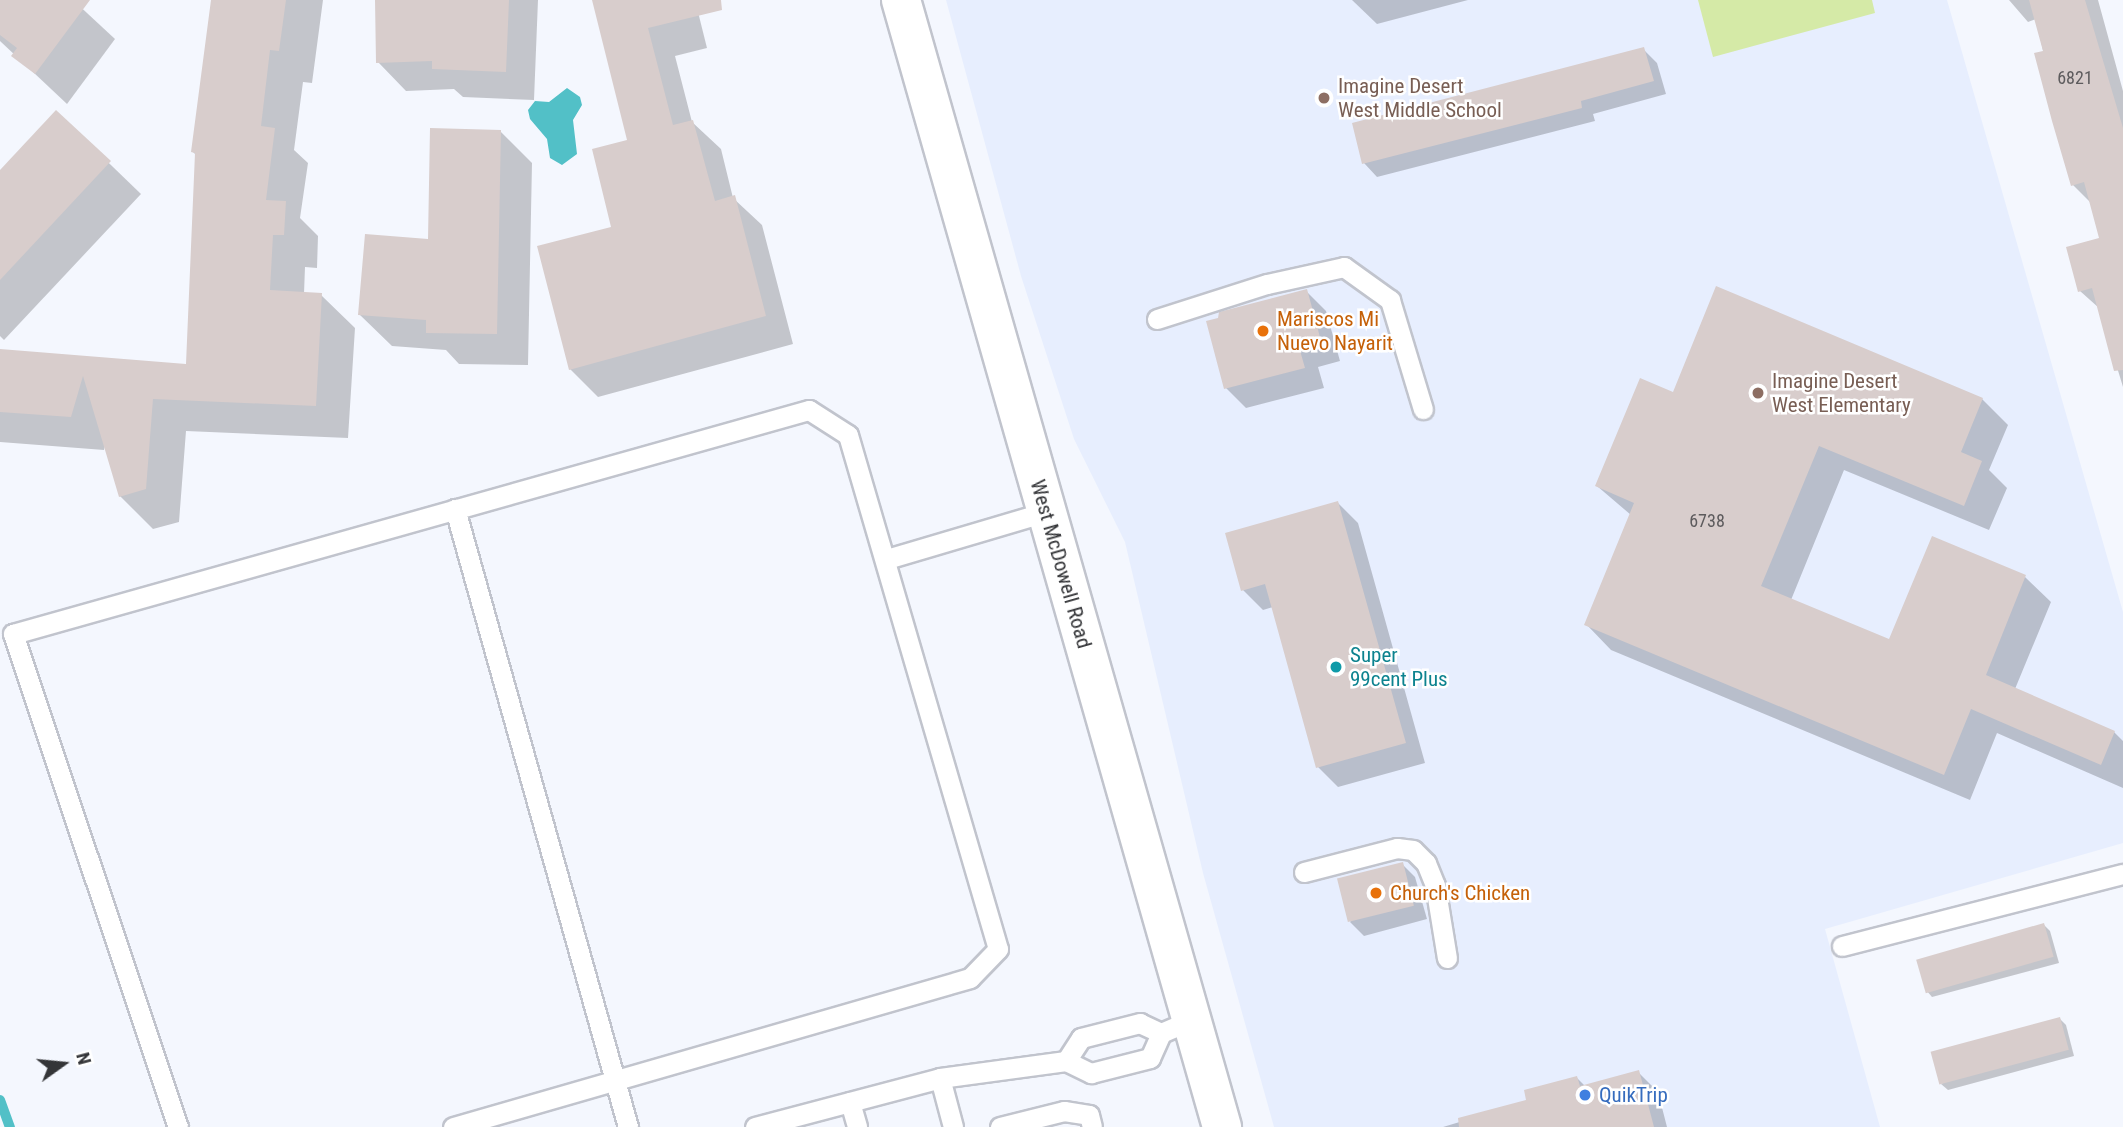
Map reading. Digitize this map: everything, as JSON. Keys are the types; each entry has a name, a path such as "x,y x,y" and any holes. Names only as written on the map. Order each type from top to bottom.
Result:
{"main road":[{"name":"West McDowell Road","path":"901,0 1046,512 1176,1027 1222,1127"}],"lane":[{"path":"1157,318 1267,284 1344,267 1390,300 1423,409"},
{"path":"178,1127 13,634 808,410 848,435 887,559 998,949 970,978 453,1127"},
{"path":"455,509 628,1127"},
{"path":"887,559 1046,512"},
{"path":"1304,872 1397,848 1413,850 1426,863 1435,885 1447,958"},
{"path":"1842,946 2123,874"},
{"path":"1066,1061 1082,1038 1140,1023 1176,1027"},
{"path":"755,1127 940,1079 1066,1061 1091,1073 1150,1058 1176,1027"},
{"path":"940,1079 953,1127"},
{"path":"850,1102 857,1127"},
{"path":"1000,1127 1064,1111 1089,1115 1092,1127"}],"shaded area":[{"path":"946,0 1947,0 2123,612 2123,843 1825,929 1880,1127 1274,1127 1203,873 1125,542 1074,439 1021,276"}],"green space":[{"path":"1698,0 1872,0 1875,13 1713,57"}],"water":[{"path":"567,88 580,97 582,105 573,120 577,154 562,165 550,158 547,139 530,119 528,110 535,101 549,102"}],"building":[{"path":"0,0 90,0 35,74 11,56 17,48 0,35"},
{"path":"211,0 286,0 279,51 270,50 261,126 275,128 266,200 286,201 284,235 273,235 270,290 322,293 316,406 153,399 146,489 119,497 83,376 71,417 0,412 0,349 186,364 195,153 191,152"},
{"path":"375,0 509,0 506,72 432,69 432,61 376,63"},
{"path":"592,0 721,0 722,10 648,28 673,125 693,120 715,201 735,195 766,316 569,370 537,246 611,227 592,149 627,140"},
{"path":"2029,0 2085,0 2123,128 2123,370 2114,371 2092,288 2078,292 2066,247 2099,238 2084,182 2071,186 2034,53 2043,51"},
{"path":"1644,47 1654,81 1581,101 1582,108 1362,164 1352,123"},
{"path":"56,110 111,161 0,280 0,170"},
{"path":"430,128 501,130 497,334 426,333 426,320 358,315 365,234 428,239"},
{"path":"1716,286 1983,398 1961,452 1982,461 1964,506 1819,446 1761,586 1889,639 1932,536 2026,575 1986,675 2115,731 2101,765 1971,709 1944,775 1584,625 1634,503 1595,486 1640,378 1673,392"},
{"name":"Mariscos Mi Nuevo Nayarit","path":"1307,289 1321,341 1299,347 1305,368 1224,389 1206,321 1218,318 1219,312"},
{"name":"Super 99cent Plus","path":"1338,501 1406,743 1316,768 1265,584 1241,591 1225,533"},
{"name":"Church's Chicken","path":"1403,862 1414,906 1348,922 1337,878"},
{"path":"2044,923 2054,957 1926,993 1916,960"},
{"path":"2060,1017 2069,1050 1939,1085 1931,1052"},
{"name":"QuikTrip","path":"1639,1070 1654,1127 1459,1127 1458,1118 1526,1100 1524,1090 1577,1076 1580,1086"}],"waterway":[{"path":"0,1100 10,1127"}],"place":[{"name":"Imagine Desert West Middle School","path":"1324,98"},
{"name":"Mariscos Mi Nuevo Nayarit","path":"1263,331"},
{"name":"Imagine Desert West Elementary","path":"1758,393"},
{"name":"Super 99cent Plus","path":"1336,667"},
{"name":"Church's Chicken","path":"1376,893"},
{"name":"QuikTrip","path":"1585,1095"}]}
